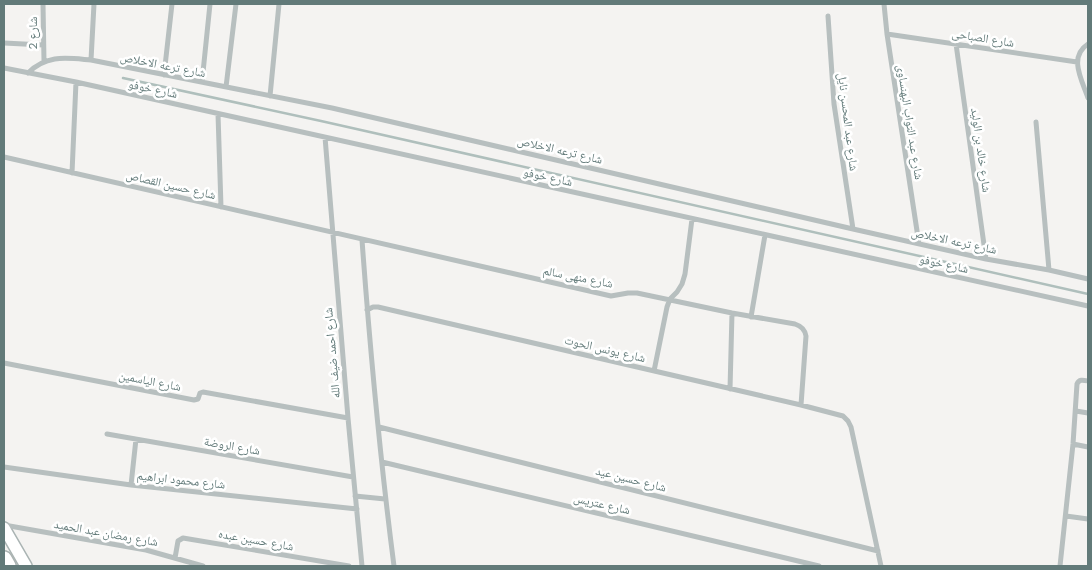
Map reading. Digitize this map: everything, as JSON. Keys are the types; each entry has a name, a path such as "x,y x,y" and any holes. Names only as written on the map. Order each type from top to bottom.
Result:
{"highway":[{"path":"4,559 8,566"}],"main road":[{"path":"4,526 25,565"}],"street":[{"name":"شارع 2","path":"43,4 44,61"},
{"path":"91,60 94,4"},
{"path":"164,75 172,4"},
{"path":"202,82 210,4"},
{"path":"226,87 236,4"},
{"path":"270,96 279,4"},
{"name":"شارع عبد التواب البهنساوى","path":"884,4 919,244"},
{"name":"شارع عبد المحسن نايل","path":"828,16 834,104 853,229"},
{"name":"شارع الصباحى","path":"887,34 1077,62"},
{"path":"4,44 44,45"},
{"name":"شارع خالد بن الوليد","path":"956,44 986,259"},
{"path":"1088,44 1079,52 1077,62 1088,98"},
{"name":"شارع ترعه الاخلاص","path":"44,61 55,59 91,60 332,108 919,244 1088,279"},
{"path":"28,73 44,61"},
{"name":"شارع خوفو","path":"4,68 76,82 1088,306"},
{"path":"72,173 76,82"},
{"path":"218,114 221,207"},
{"path":"1036,122 1049,270"},
{"name":"شارع احمد ضيف الله","path":"325,138 362,566"},
{"name":"شارع حسين القصاص","path":"4,157 333,232"},
{"path":"654,371 665,314 670,299 682,284 685,274 692,218"},
{"name":"شارع منهى سالم","path":"333,232 611,296 628,292 637,293 801,326 805,331 801,405"},
{"path":"751,317 765,235"},
{"path":"362,240 385,499 394,566"},
{"name":"شارع يونس الحوت","path":"367,310 378,307 839,414 848,420 851,428 878,551"},
{"path":"730,389 732,313"},
{"name":"شارع الياسمين","path":"4,363 195,400 203,392 348,418"},
{"path":"1060,566 1073,444 1077,384 1079,381 1088,380"},
{"path":"1076,411 1088,413"},
{"name":"شارع حسين عيد","path":"379,427 878,551"},
{"name":"شارع الروضة","path":"107,434 353,477"},
{"path":"131,485 136,439"},
{"path":"1073,444 1088,447"},
{"name":"شارع عتريس","path":"382,462 818,566"},
{"name":"شارع محمود ابراهيم","path":"4,467 131,485 357,509"},
{"path":"355,496 385,499"},
{"path":"1066,516 1088,519"},
{"name":"شارع رمضان عبد الحميد","path":"4,526 146,550 203,566"},
{"name":"شارع حسين عبده","path":"176,558 178,541 183,538 349,566"},
{"path":"878,551 881,566"}],"waterway":[{"path":"123,78 1088,294"}]}
